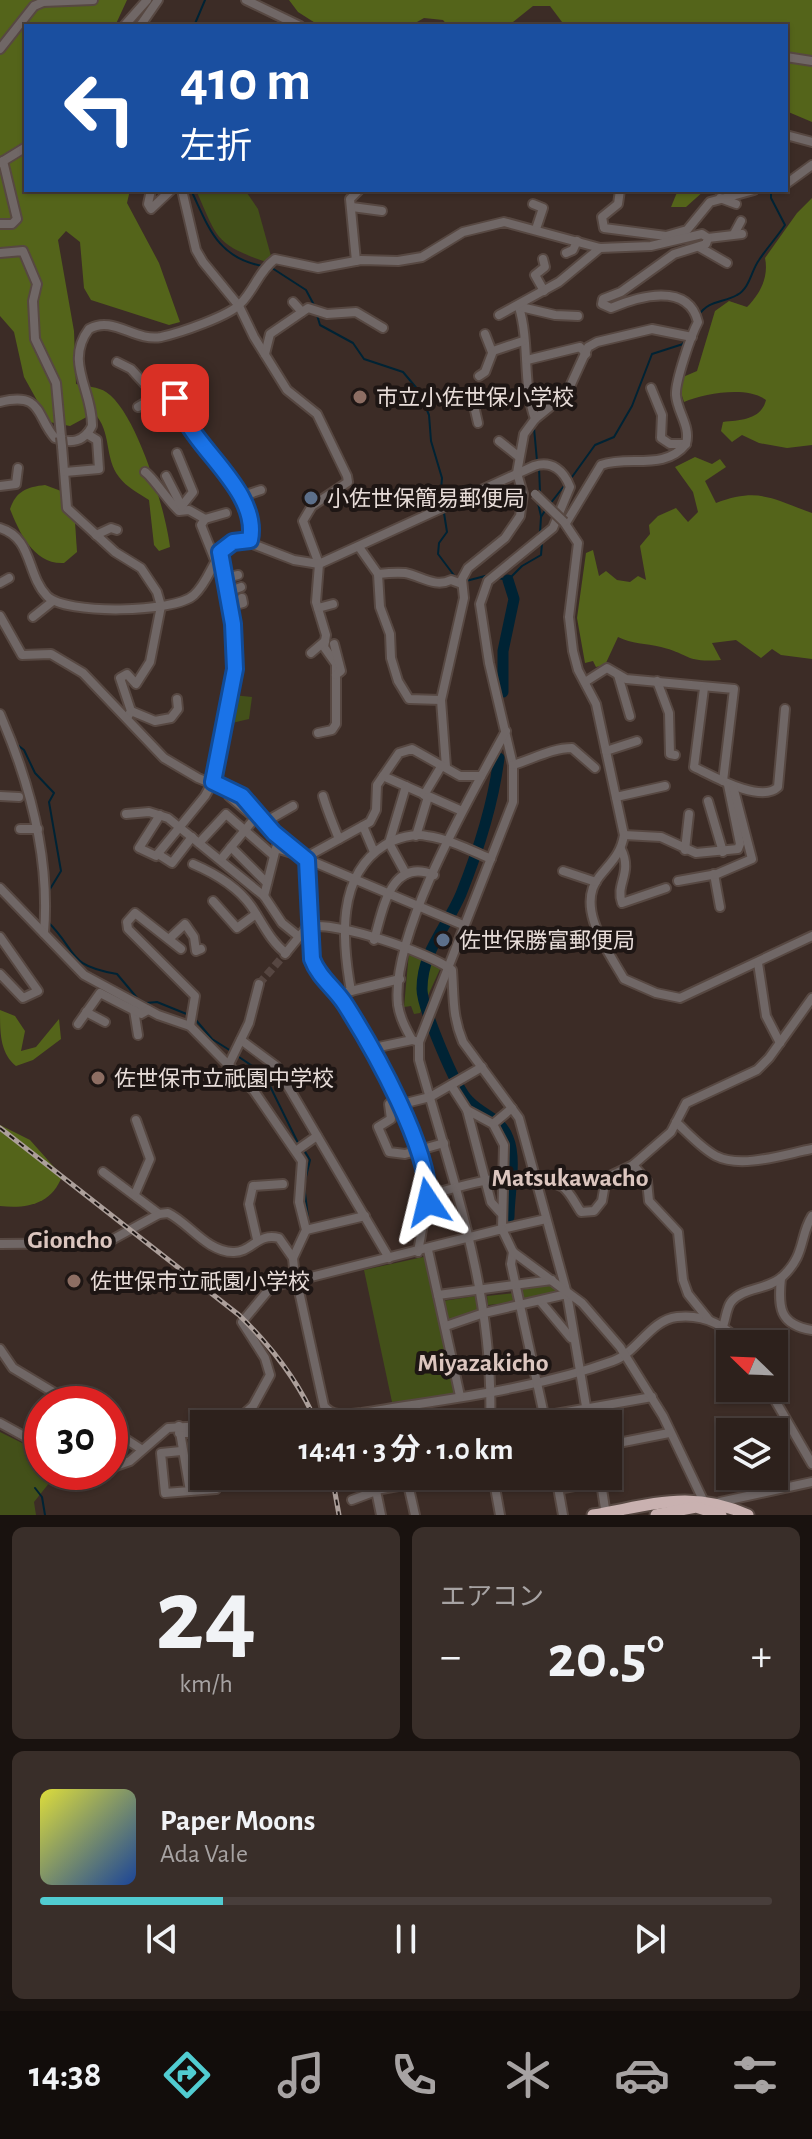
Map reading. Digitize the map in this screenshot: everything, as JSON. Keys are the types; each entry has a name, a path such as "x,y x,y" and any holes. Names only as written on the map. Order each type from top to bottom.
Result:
{"highway":[{"path":"593,1515 690,1498 722,1515"},
{"path":"656,1515 720,1502 748,1515"}],"street":[{"path":"0,49 34,6 43,2 93,0"},
{"path":"126,24 147,0"},
{"path":"141,24 158,0"},
{"path":"246,0 296,24"},
{"path":"273,12 275,0"},
{"path":"788,57 812,61"},
{"path":"788,136 812,142"},
{"path":"0,224 12,224 17,219 2,162 24,148"},
{"path":"788,183 812,165"},
{"path":"151,192 148,204 151,209 169,192"},
{"path":"182,192 196,250 239,306 287,390 317,414 347,476 348,482 306,513 303,527 319,564 318,608 330,642"},
{"path":"356,261 350,199 357,192"},
{"path":"620,192 619,202 602,217 604,228 666,239 687,230 703,208 720,197 744,192"},
{"path":"720,197 736,204"},
{"path":"605,206 619,202"},
{"path":"533,204 543,208 536,229"},
{"path":"352,207 382,211"},
{"path":"565,522 601,465 656,460 676,453 686,444 687,429 676,402 675,386 697,317 687,304 673,297 637,297 605,308 603,299 621,292 674,254 699,247 708,238 738,234 741,221"},
{"path":"0,402 24,401 39,407 50,434 59,440 71,442 87,434 92,417 78,364 80,348 89,329 104,323 142,336 162,337 239,306 267,267 281,259 318,268 356,261 398,261 422,257 463,232 513,222 600,248 702,234 708,238"},
{"path":"566,253 573,250 577,241"},
{"path":"699,247 727,263"},
{"path":"499,315 544,291 600,248"},
{"path":"0,253 23,251 37,284 33,301 35,339 56,383 67,508 115,552 141,568 153,584 161,606 150,662 136,684 127,674 120,678 129,714 146,742 172,764 242,796 296,854"},
{"path":"543,259 545,267 535,275 544,291"},
{"path":"293,302 310,311 334,314 356,312 383,328"},
{"path":"519,307 533,307 555,315 578,316"},
{"path":"519,307 524,325 528,397 535,419"},
{"path":"265,354 270,334 310,311"},
{"path":"416,836 426,796 444,766 441,700 464,598 462,582 468,568 505,538 520,516 524,503 517,473 524,434 535,419 567,393 588,347 652,329 692,337"},
{"path":"479,376 485,372 492,352 485,334"},
{"path":"492,352 523,341"},
{"path":"527,360 580,347 586,354"},
{"path":"117,362 131,369 158,395 180,400 185,421 235,484 252,532 250,540"},
{"path":"651,388 662,415 661,438 670,444 686,444"},
{"path":"471,393 478,423"},
{"path":"138,407 158,395"},
{"path":"65,472 99,469 97,440 87,434"},
{"path":"499,441 518,456"},
{"path":"177,453 193,492 182,509"},
{"path":"0,528 20,539 43,591 53,601 76,608 161,606 186,601 195,594 217,556 233,542 250,540 294,560 319,564 517,473 538,465 559,469 570,487 553,528 488,581 480,604 489,663 513,765 513,802 415,1041"},
{"path":"0,486 16,484 18,468"},
{"path":"145,472 150,474 163,497 182,509 205,519 226,513"},
{"path":"517,473 565,522 578,543 569,617 573,651 596,704 624,835 621,849 596,882 589,897 590,907 614,961 629,983 680,998 812,936"},
{"path":"166,476 182,509"},
{"path":"240,497 261,490"},
{"path":"158,854 213,782 235,669 226,578 201,525 205,519"},
{"path":"96,535 117,530"},
{"path":"359,547 378,574 380,607 390,634 398,681 409,699 441,700"},
{"path":"378,574 408,573 426,581 462,582"},
{"path":"226,578 238,575"},
{"path":"228,592 241,587"},
{"path":"231,606 243,603 242,598"},
{"path":"33,617 53,601"},
{"path":"318,608 333,604"},
{"path":"0,616 22,655 51,654 74,667 129,714 155,721 171,718 178,709 177,699"},
{"path":"311,653 330,642"},
{"path":"318,733 332,730 336,724 336,664 324,647 330,642"},
{"path":"585,682 603,669 618,675 657,681 734,689 728,784 740,844 738,849 723,852 685,850 661,837 624,835"},
{"path":"618,675 630,716"},
{"path":"657,681 669,713 670,754 675,755"},
{"path":"704,688 694,767 728,784 767,793 778,787 785,709"},
{"path":"0,714 38,829 47,894 44,933"},
{"path":"491,1410 492,1391 484,1313 458,1187 415,1041 398,1004 404,948 462,811 506,731"},
{"path":"606,751 637,741"},
{"path":"513,765 546,756 560,748 572,748 595,768"},
{"path":"307,860 374,816 377,785 395,758 407,750 417,751 460,776 481,776"},
{"path":"383,776 462,811"},
{"path":"678,881 714,874 752,859 728,784"},
{"path":"406,786 389,843 406,874"},
{"path":"616,797 665,786"},
{"path":"222,858 255,818 229,796 228,788"},
{"path":"0,796 19,797"},
{"path":"323,796 329,806 328,818 339,839"},
{"path":"708,801 723,852"},
{"path":"265,822 289,806"},
{"path":"126,814 140,812 160,815 180,827 222,858 264,896 282,923 298,936"},
{"path":"160,815 139,848 158,854 172,863 226,814 273,855"},
{"path":"685,850 689,814"},
{"path":"363,826 374,852"},
{"path":"20,829 38,829"},
{"path":"351,991 345,931 355,879 374,852 389,843 416,836 448,842 491,859"},
{"path":"231,847 267,883"},
{"path":"264,896 276,848 463,925"},
{"path":"621,849 628,865 620,893 622,903 666,888"},
{"path":"307,860 309,926 317,971 339,995 374,1048 418,1150 428,1195 423,1251 446,1326 460,1396"},
{"path":"193,864 215,874 245,899 285,954 309,926"},
{"path":"374,940 387,893 406,874 421,871 434,875"},
{"path":"563,871 596,882"},
{"path":"714,874 721,903"},
{"path":"0,888 84,975 148,1010 190,1026 254,1091 302,1161 299,1202 306,1230 293,1258"},
{"path":"213,901 237,928 256,914"},
{"path":"181,949 135,913 127,922 128,929 195,996 190,1026"},
{"path":"169,939 185,924 194,937 196,951 201,949"},
{"path":"309,926 345,931 404,948 452,970 451,1005 457,1029 519,1118 533,1180 566,1292 586,1409"},
{"path":"0,937 37,985 38,991 23,998 0,974"},
{"path":"758,963 766,1016 780,1043"},
{"path":"339,995 400,979"},
{"path":"229,1064 241,1040 259,984"},
{"path":"78,1024 100,993 141,1014 148,1010"},
{"path":"428,1195 510,1177 564,1188 585,1214 594,1211 602,1201 606,1178 633,1165 676,1122 686,1103 757,1070 812,998"},
{"path":"134,1010 138,1035"},
{"path":"86,1012 105,1022"},
{"path":"241,1040 276,1066 389,1258"},
{"path":"374,1048 415,1041"},
{"path":"444,1143 405,1154 389,1152 378,1127 391,1119 389,1104 430,1097 482,1067"},
{"path":"451,1085 467,1110 493,1205 500,1212"},
{"path":"493,1124 512,1108"},
{"path":"467,1110 493,1124 504,1145 510,1177 500,1212 502,1229 513,1252 582,1303 624,1354 652,1397 705,1504"},
{"path":"135,1194 150,1159 136,1120"},
{"path":"676,1122 706,1150 729,1160 812,1149"},
{"path":"297,1150 317,1136"},
{"path":"633,1165 647,1181 649,1201 678,1232 683,1280 688,1294 709,1320"},
{"path":"103,1172 159,1214 174,1216 211,1244 234,1253 257,1239 279,1238 293,1258 324,1406 331,1410"},
{"path":"257,1239 249,1204 253,1186 283,1184"},
{"path":"0,1244 106,1243 159,1214"},
{"path":"306,1230 365,1216"},
{"path":"723,1326 728,1308 737,1297 781,1278 802,1251 812,1216"},
{"path":"249,1410 270,1368 243,1326 243,1318 271,1287 546,1219"},
{"path":"513,1252 511,1264 543,1410"},
{"path":"781,1278 779,1305 783,1317 789,1323 812,1330"},
{"path":"438,1295 480,1292 552,1280"},
{"path":"446,1326 484,1313 541,1302 566,1292"},
{"path":"541,1302 573,1340"},
{"path":"379,1410 492,1391 616,1361 669,1319 709,1320 727,1330"},
{"path":"0,1349 13,1368 43,1386"},
{"path":"582,1410 652,1397"},
{"path":"776,1402 812,1464"},
{"path":"0,1423 24,1436"},
{"path":"128,1462 168,1428 190,1431"},
{"path":"179,1430 190,1428"},
{"path":"179,1430 181,1451"},
{"path":"622,1442 669,1433"},
{"path":"128,1441 141,1449"},
{"path":"190,1491 186,1451 161,1453 165,1493 203,1490"},
{"path":"722,1515 720,1502 812,1482"},
{"path":"352,1500 381,1490"},
{"path":"409,1490 415,1515"},
{"path":"496,1490 500,1515"},
{"path":"558,1490 563,1515"},
{"path":"602,1490 606,1514"},
{"path":"376,1491 381,1515"}],"green space":[{"path":"0,0 127,0 116,24 24,24 24,192 130,192 127,203 159,263 180,322 169,325 91,300 84,288 80,242 66,231 58,240 74,331 76,384 106,392 129,420 148,464 163,511 170,547 159,551 154,545 149,500 125,484 114,470 106,436 94,413 70,426 49,422 24,377 14,332 0,316"},
{"path":"289,0 812,0 812,122 788,112 788,24 564,24 550,6 533,6 510,24 446,24 443,20 424,18 414,24 317,24 298,12"},
{"path":"197,192 246,192 258,209 271,256 266,262 236,250 219,237"},
{"path":"677,192 703,192 686,207 671,207"},
{"path":"812,198 812,445 787,448 759,443 742,435 732,442 721,431 723,422 755,415 766,400 749,393 726,392 684,402 680,390 683,377 697,371 715,311 729,301 747,307 752,302 764,278 765,258 797,213"},
{"path":"695,457 712,464 720,459 726,467 705,481 716,503 755,495 776,499 812,513 812,659 781,655 772,649 761,658 736,640 712,643 721,660 701,660 618,637 605,665 596,667 593,661 585,663 577,618 586,553 593,550 599,576 606,571 617,580 630,582 638,576 646,580 640,546 650,534 649,525 658,516 676,508 688,522 698,512 693,492 675,467"},
{"path":"45,485 61,491 75,522 77,552 64,563 44,559 36,553 23,537 10,509 23,491"},
{"path":"233,695 252,697 249,719 232,723 229,711"},
{"path":"409,952 441,967 420,1013 414,1014 411,1006 404,1007"},
{"path":"0,1010 15,1016 25,1031 21,1051 36,1047 59,1019 61,1039 33,1060 16,1066 4,1049"},
{"path":"0,1125 30,1140 62,1176 45,1199 20,1207 0,1206"},
{"path":"423,1257 427,1260 456,1391 453,1395 392,1402 364,1270"},
{"path":"549,1284 555,1287 556,1293 524,1300 521,1290"},
{"path":"515,1293 517,1302 488,1305 487,1296"},
{"path":"475,1296 478,1313 448,1322 443,1301"},
{"path":"0,1432 24,1444 24,1490 44,1490 34,1502 36,1515 0,1515"}],"waterway":[{"path":"195,24 205,0"},
{"path":"192,192 216,239 234,256 262,266"},
{"path":"699,315 712,304 741,292 759,260 785,225 771,192"},
{"path":"272,268 306,290 314,305"},
{"path":"317,315 320,325 353,343 364,359 403,372 419,391 429,415 431,441 442,478 440,503"},
{"path":"572,477 595,445 614,437 632,406 652,354 683,344 686,337"},
{"path":"534,428 537,461"},
{"path":"539,467 540,492"},
{"path":"550,504 564,486"},
{"path":"538,503 541,516"},
{"path":"540,533 541,517 546,509"},
{"path":"444,513 447,532 439,543 438,554 456,578"},
{"path":"498,578 508,580 522,566 541,555 542,543"},
{"path":"466,581 485,576"},
{"path":"503,692 503,651 514,599 508,580"},
{"path":"15,743 24,750 35,773 54,793 49,802 61,871 47,894"},
{"path":"499,758 479,844 461,894 426,963 422,989 433,1029 463,1093 474,1106 501,1126 508,1138 512,1166 509,1217"},
{"path":"47,921 80,961 117,974 138,999 146,1003 157,1002 189,1015"},
{"path":"195,1019 212,1039 231,1051"},
{"path":"236,1055 264,1074 299,1145"},
{"path":"304,1150 310,1160 304,1185 309,1225"},
{"path":"37,1490 42,1497 45,1515"}],"tunnel":[{"path":"259,984 285,954"}],"railway":[{"path":"0,1128 239,1315 284,1365 310,1410"},
{"path":"335,1490 339,1515"}],"place":[{"name":"市立小佐世保小学校","path":"360,397"},
{"name":"小佐世保簡易郵便局","path":"311,498"},
{"name":"佐世保勝富郵便局","path":"443,940"},
{"name":"佐世保市立祇園中学校","path":"98,1078"},
{"name":"佐世保市立祇園小学校","path":"74,1281"}],"district":[{"name":"Matsukawacho","path":"570,1177"},
{"name":"Gioncho","path":"70,1239"},
{"name":"Miyazakicho","path":"483,1362"}],"route":[{"path":"175,398 180,400 185,421 235,484 252,532 250,540 240,539 220,552 233,624 235,669 213,782 242,796 293,852 307,860 305,877 312,959 321,977 339,995 374,1048 414,1138 428,1202"}]}
